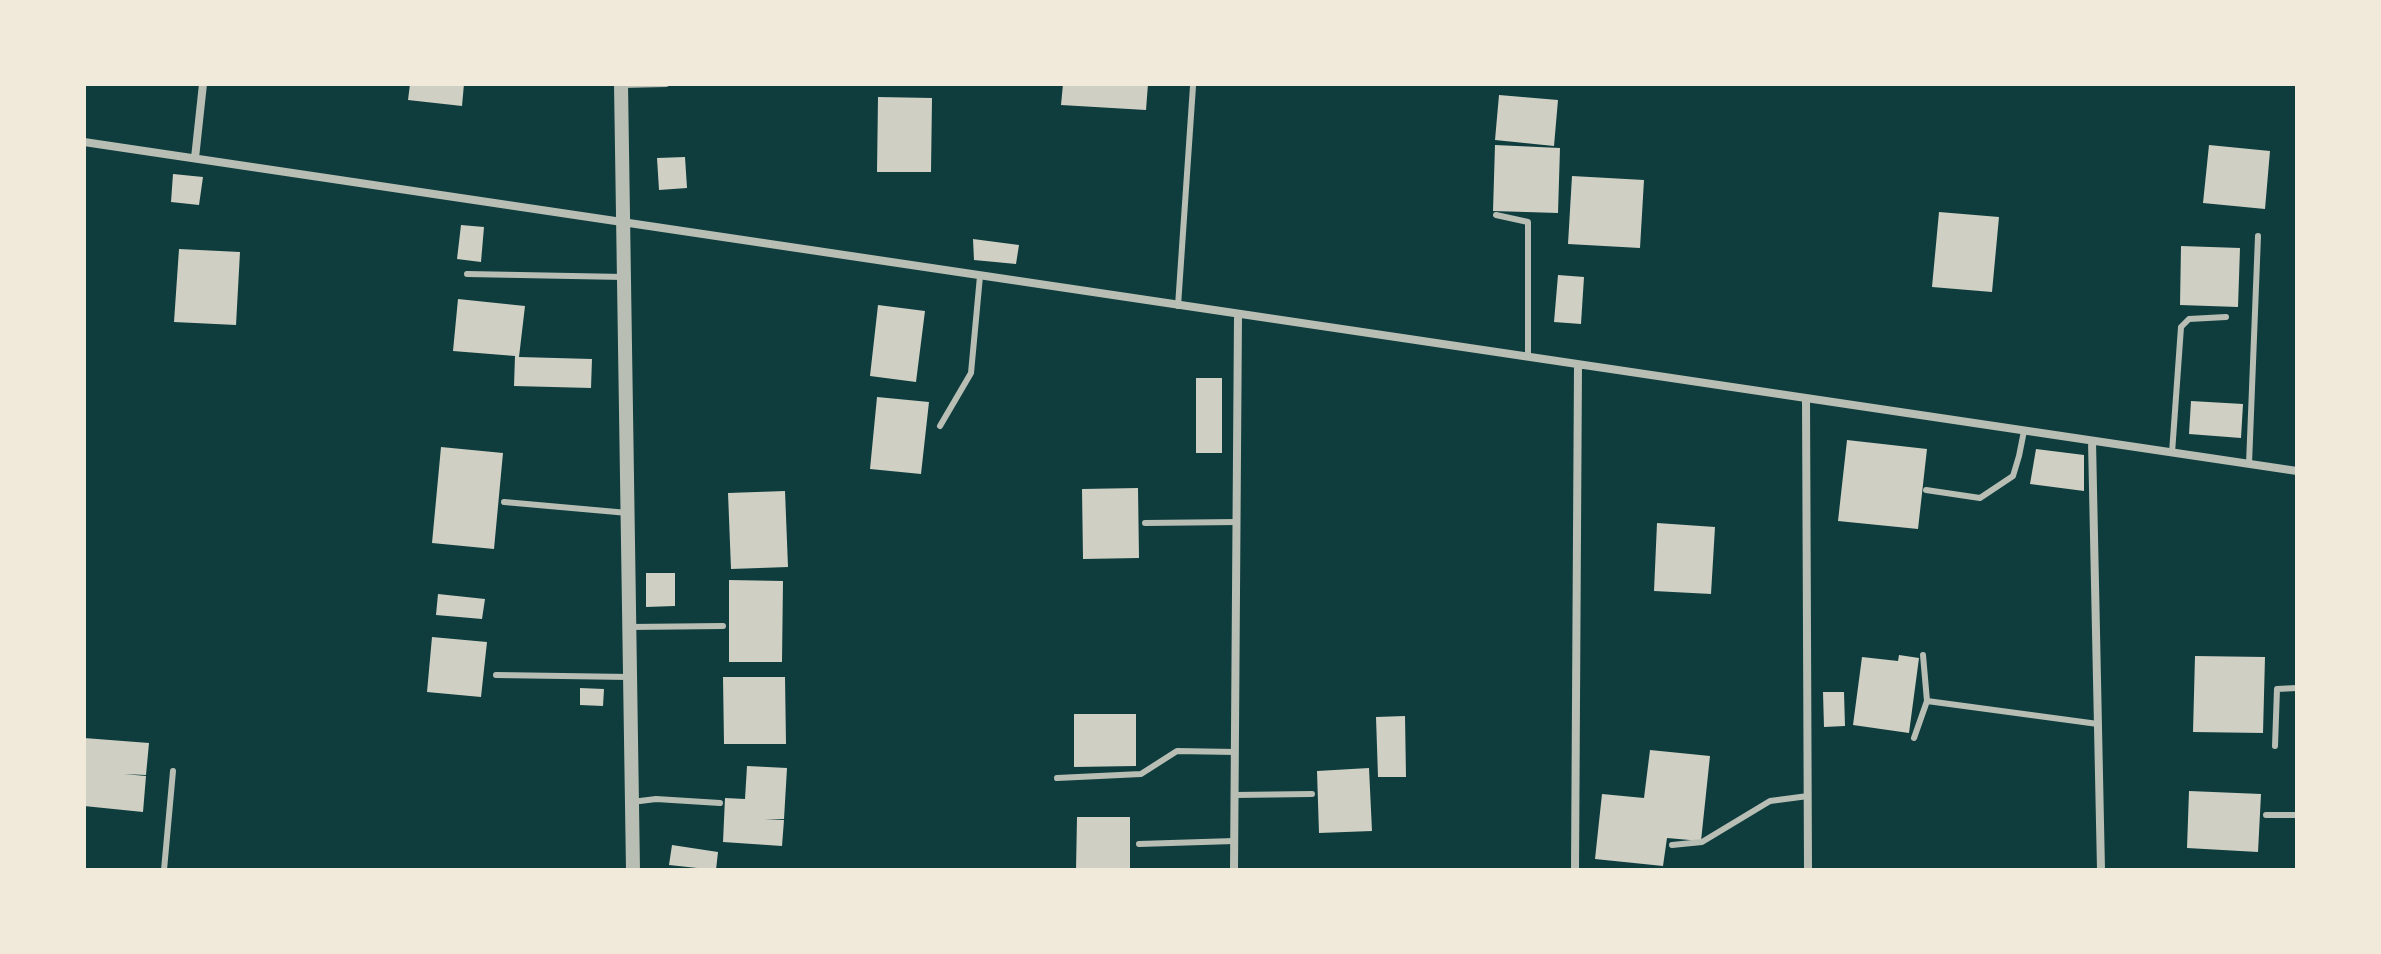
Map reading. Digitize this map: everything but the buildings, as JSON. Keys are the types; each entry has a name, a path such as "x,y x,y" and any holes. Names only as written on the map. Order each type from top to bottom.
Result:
{"street":[{"path":"195,158 203,84"},
{"path":"621,84 633,870"},
{"path":"84,142 2297,471"},
{"path":"1234,870 1238,315"},
{"path":"1575,870 1578,365"},
{"path":"1806,399 1808,870"},
{"path":"2092,441 2101,870"}],"lane":[{"path":"621,84 666,84"},
{"path":"1178,306 1193,86"},
{"path":"1496,215 1528,222 1528,358"},
{"path":"2249,464 2258,236"},
{"path":"467,274 624,277"},
{"path":"940,426 971,373 980,276"},
{"path":"2172,453 2181,327 2189,319 2226,317"},
{"path":"1926,490 1980,498 2013,476 2024,431"},
{"path":"504,502 628,513"},
{"path":"1145,523 1237,522"},
{"path":"630,627 723,626"},
{"path":"1914,738 1927,701 1923,655"},
{"path":"496,675 631,677"},
{"path":"2275,746 2277,689 2297,688"},
{"path":"1927,701 2098,724"},
{"path":"1057,778 1141,774 1177,751 1235,752"},
{"path":"164,870 173,771"},
{"path":"1234,795 1312,794"},
{"path":"1672,845 1702,842 1770,801 1808,796"},
{"path":"632,802 656,799 720,803"},
{"path":"2266,815 2297,815"},
{"path":"1139,844 1234,841"}]}
